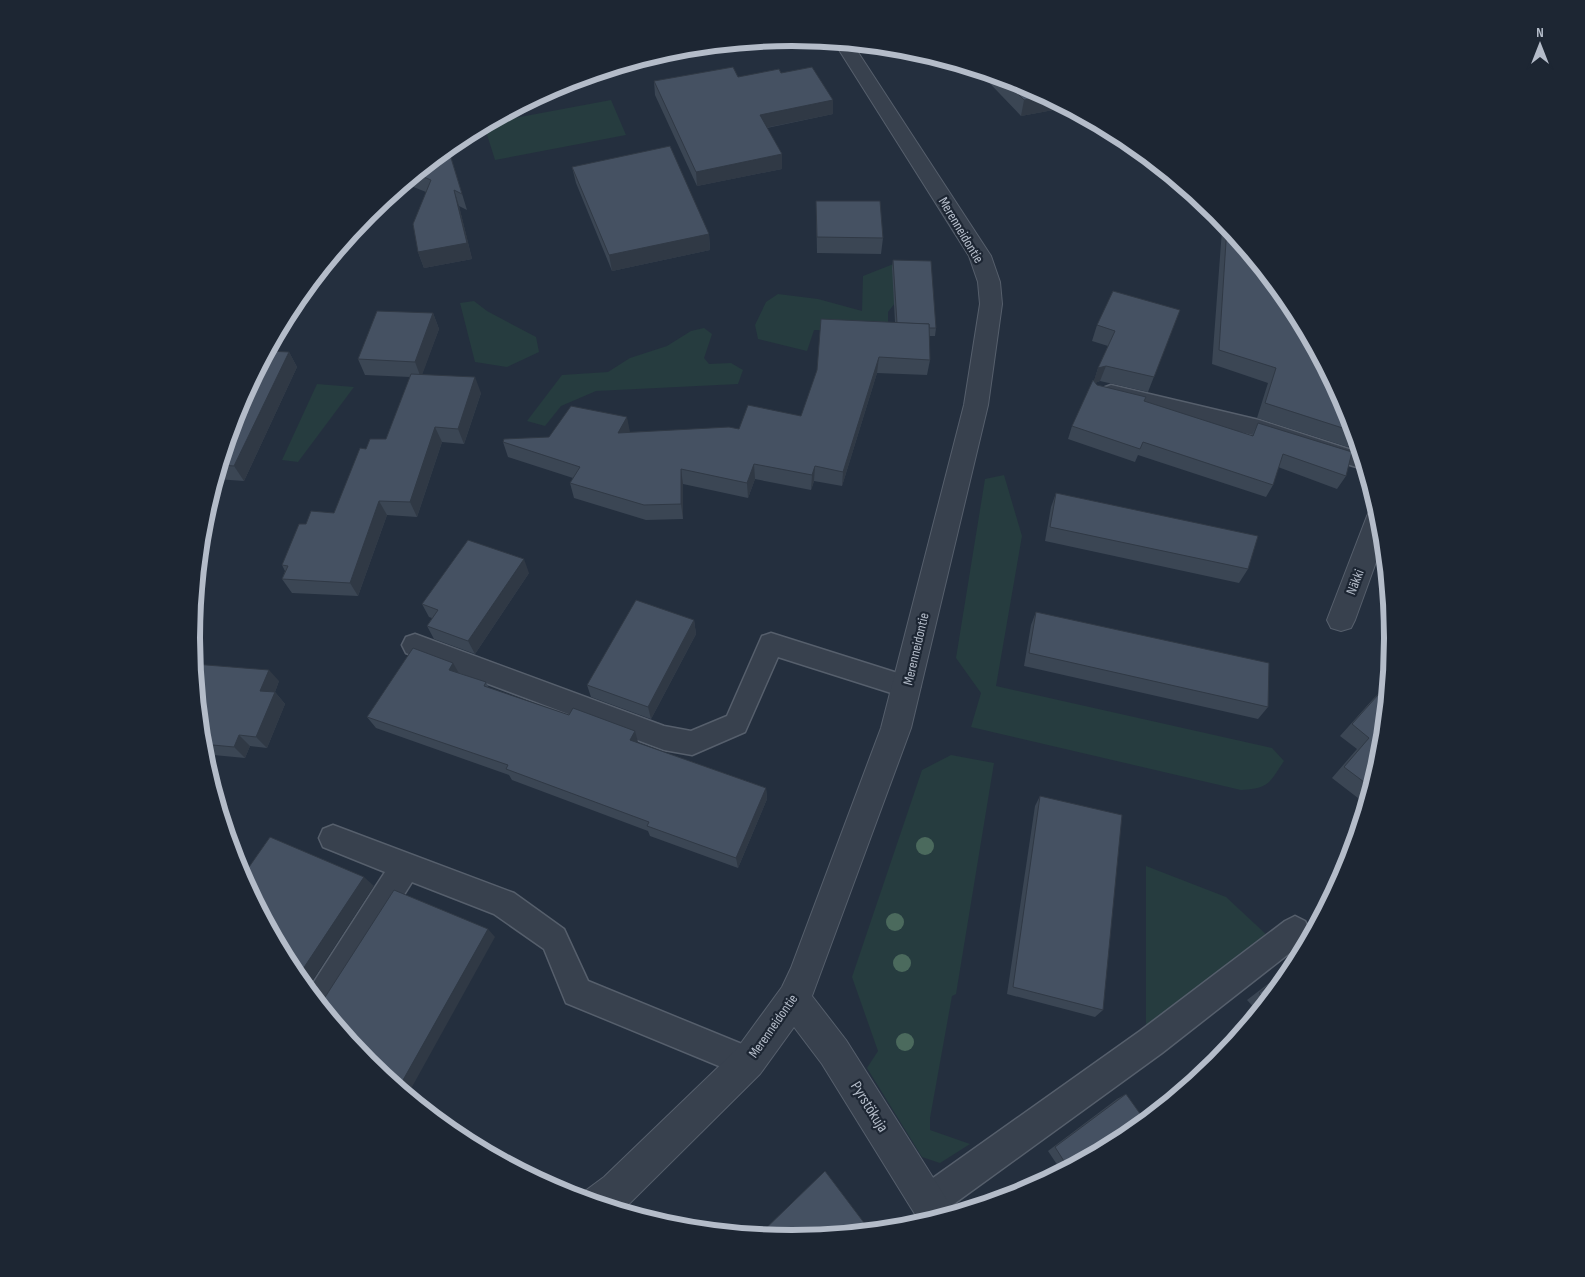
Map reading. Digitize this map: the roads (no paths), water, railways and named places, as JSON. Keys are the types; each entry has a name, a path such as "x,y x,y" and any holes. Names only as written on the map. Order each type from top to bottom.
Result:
{"street":[{"name":"Merenneidontie","path":"604,1200 617,1190 748,1062 794,999 896,728 976,405 992,304 989,282 980,256 847,49"},
{"name":"Näkki","path":"1341,620 1374,531"},
{"name":"Pyrstökuja","path":"794,999 834,1052 933,1211"}],"lane":[{"path":"1100,391 1259,428 1357,460"},
{"path":"415,645 664,738 692,743 736,724 771,644 907,687"},
{"path":"333,838 504,903 554,939 577,992 748,1062"},
{"path":"322,998 406,865"},
{"path":"933,1211 1295,931"}]}
